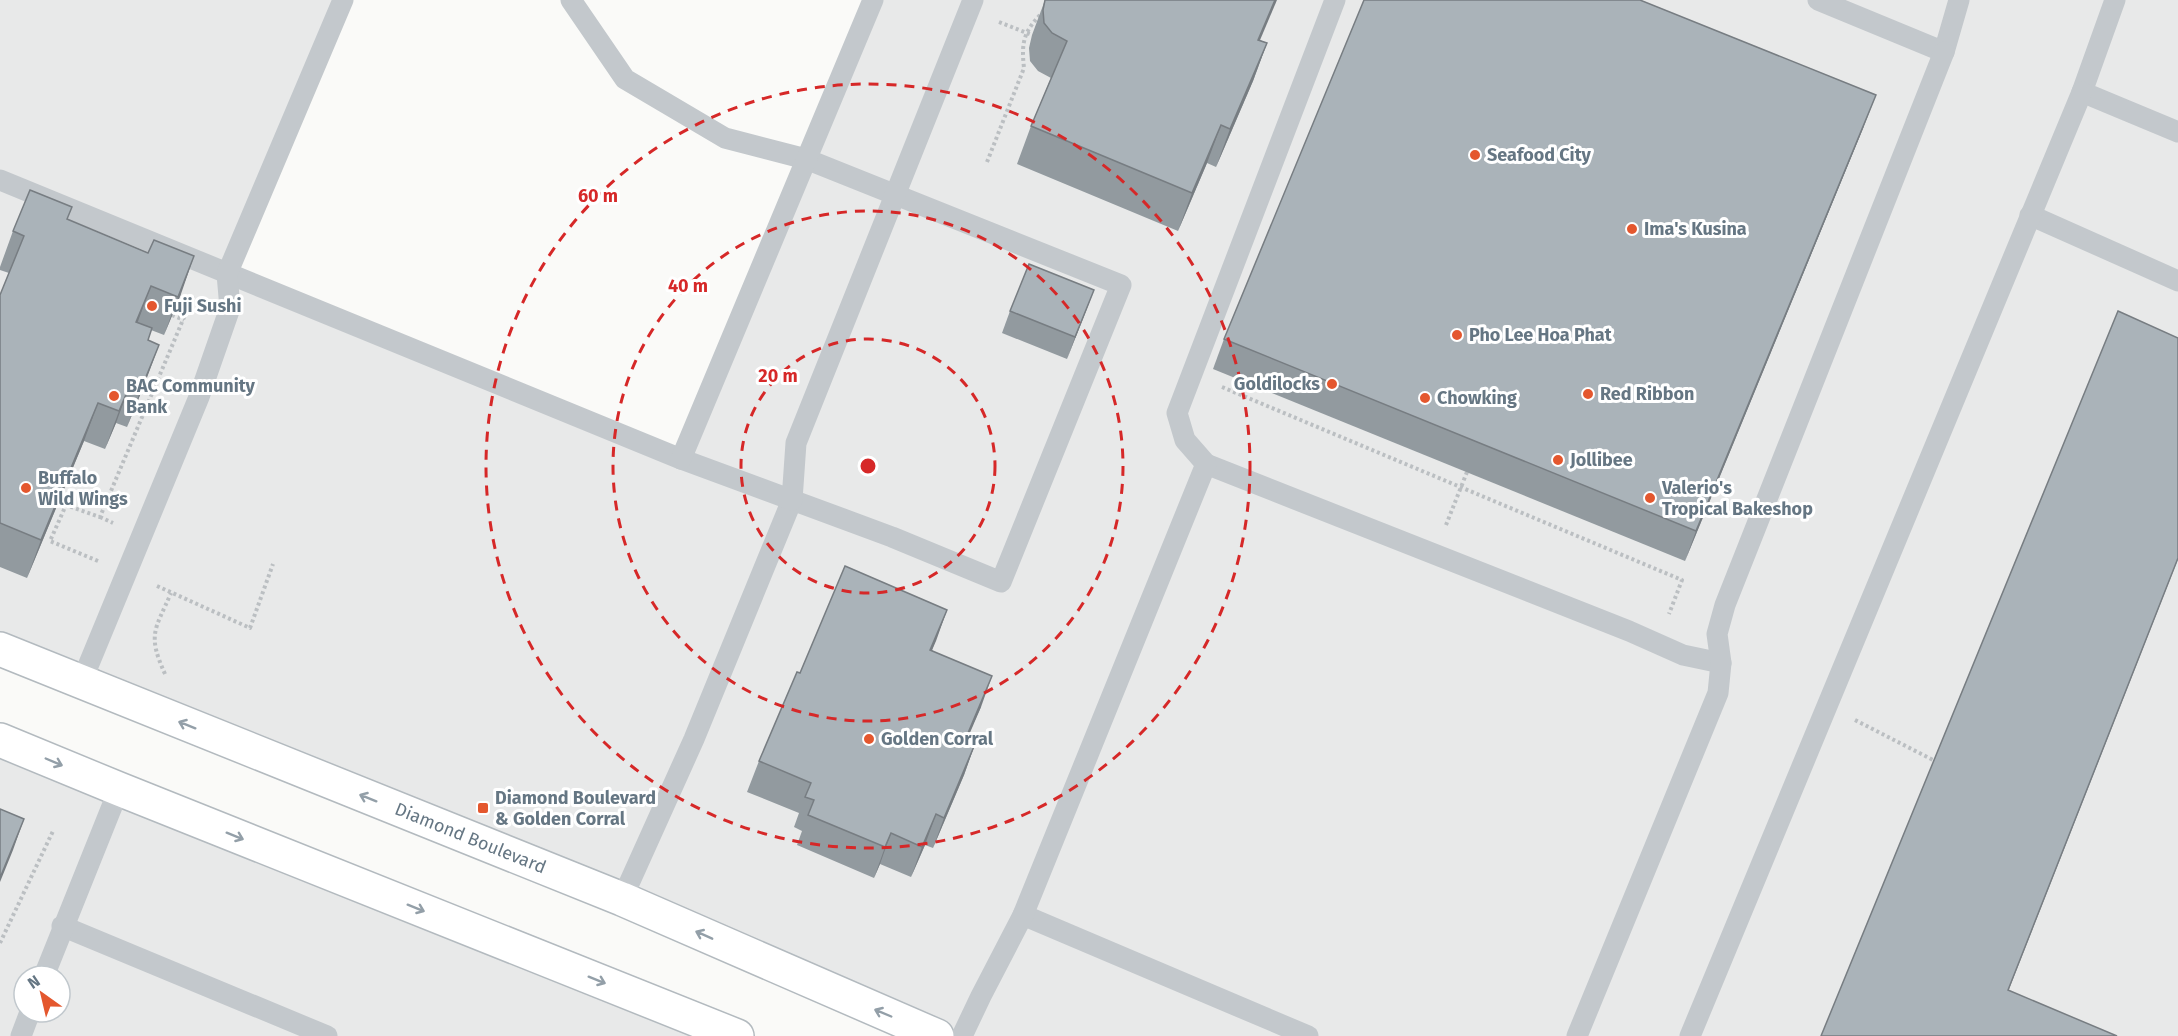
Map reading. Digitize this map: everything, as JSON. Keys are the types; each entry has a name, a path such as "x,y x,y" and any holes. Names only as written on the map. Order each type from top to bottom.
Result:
{"main road":[{"name":"Diamond Boulevard","path":"0,649 622,899 937,1036"},
{"path":"0,740 737,1036"}],"lane":[{"path":"81,682 189,423 230,308 227,274 343,0"},
{"path":"4,189 227,274 681,459 892,537 1001,582 1121,285 806,159 725,138 625,79 571,0"},
{"path":"681,459 873,0"},
{"path":"622,899 694,739 792,500 796,443 973,0"},
{"path":"1335,0 1177,413 1185,440 1206,464 1683,655 1721,663"},
{"path":"1818,0 1944,52"},
{"path":"1577,1036 1718,693 1721,663 1717,634 1725,605 1944,52 1959,0"},
{"path":"1690,1036 2082,92 2115,0"},
{"path":"2082,92 2178,132"},
{"path":"2030,215 2178,281"},
{"path":"962,1036 1023,915 1206,464"},
{"path":"48,964 118,789"},
{"path":"1023,915 1308,1036"},
{"path":"62,926 327,1036"}],"path":[{"path":"987,162 1024,68 1022,54 1025,32 1042,12 1050,7"},
{"path":"59,502 100,517 194,296 183,292"},
{"path":"172,315 184,320"},
{"path":"1191,374 1682,580 1667,619 1674,650"},
{"path":"1435,554 1467,472"},
{"path":"66,505 50,541 250,628 273,564"},
{"path":"152,711 165,675 153,641 171,593"},
{"path":"1827,706 1935,761"},
{"path":"0,943 53,831"}],"shaded area":[{"path":"0,0 343,0 228,274 680,459 873,0 2178,0 2178,1036 937,1036 0,649"},
{"path":"0,740 737,1036 0,1036"}],"building":[{"path":"1045,0 1275,0 1258,40 1267,43 1230,129 1221,125 1192,193 1031,126 1067,41 1052,33 1044,23"},
{"path":"1364,0 1640,0 1876,95 1696,531 1224,339"},
{"path":"30,190 72,207 67,219 148,253 154,240 194,256 178,297 151,286 136,322 152,328 148,340 159,345 141,389 130,385 119,411 98,403 41,540 0,523 0,295 24,236 13,231"},
{"path":"1029,264 1094,290 1075,337 1010,311"},
{"path":"2118,311 2178,338 2178,558 2008,990 2117,1036 1821,1036"},
{"name":"Golden Corral","path":"845,566 947,610 930,650 992,676 965,740 975,744 944,818 936,814 922,847 891,833 885,847 808,815 814,800 805,797 811,783 759,761 797,672 800,673"},
{"path":"0,809 24,819 0,878"}],"place":[{"name":"Seafood City","path":"1475,155"},
{"name":"Ima's Kusina","path":"1632,229"},
{"name":"Fuji Sushi","path":"152,306"},
{"name":"Pho Lee Hoa Phat","path":"1457,335"},
{"name":"Goldilocks","path":"1332,384"},
{"name":"Red Ribbon","path":"1588,394"},
{"name":"BAC Community Bank","path":"114,396"},
{"name":"Chowking","path":"1425,398"},
{"name":"Jollibee","path":"1558,460"},
{"name":"Buffalo Wild Wings","path":"26,488"},
{"name":"Valerio's Tropical Bakeshop","path":"1650,498"},
{"name":"Golden Corral","path":"869,739"},
{"name":"Diamond Boulevard & Golden Corral","path":"483,808"}]}
